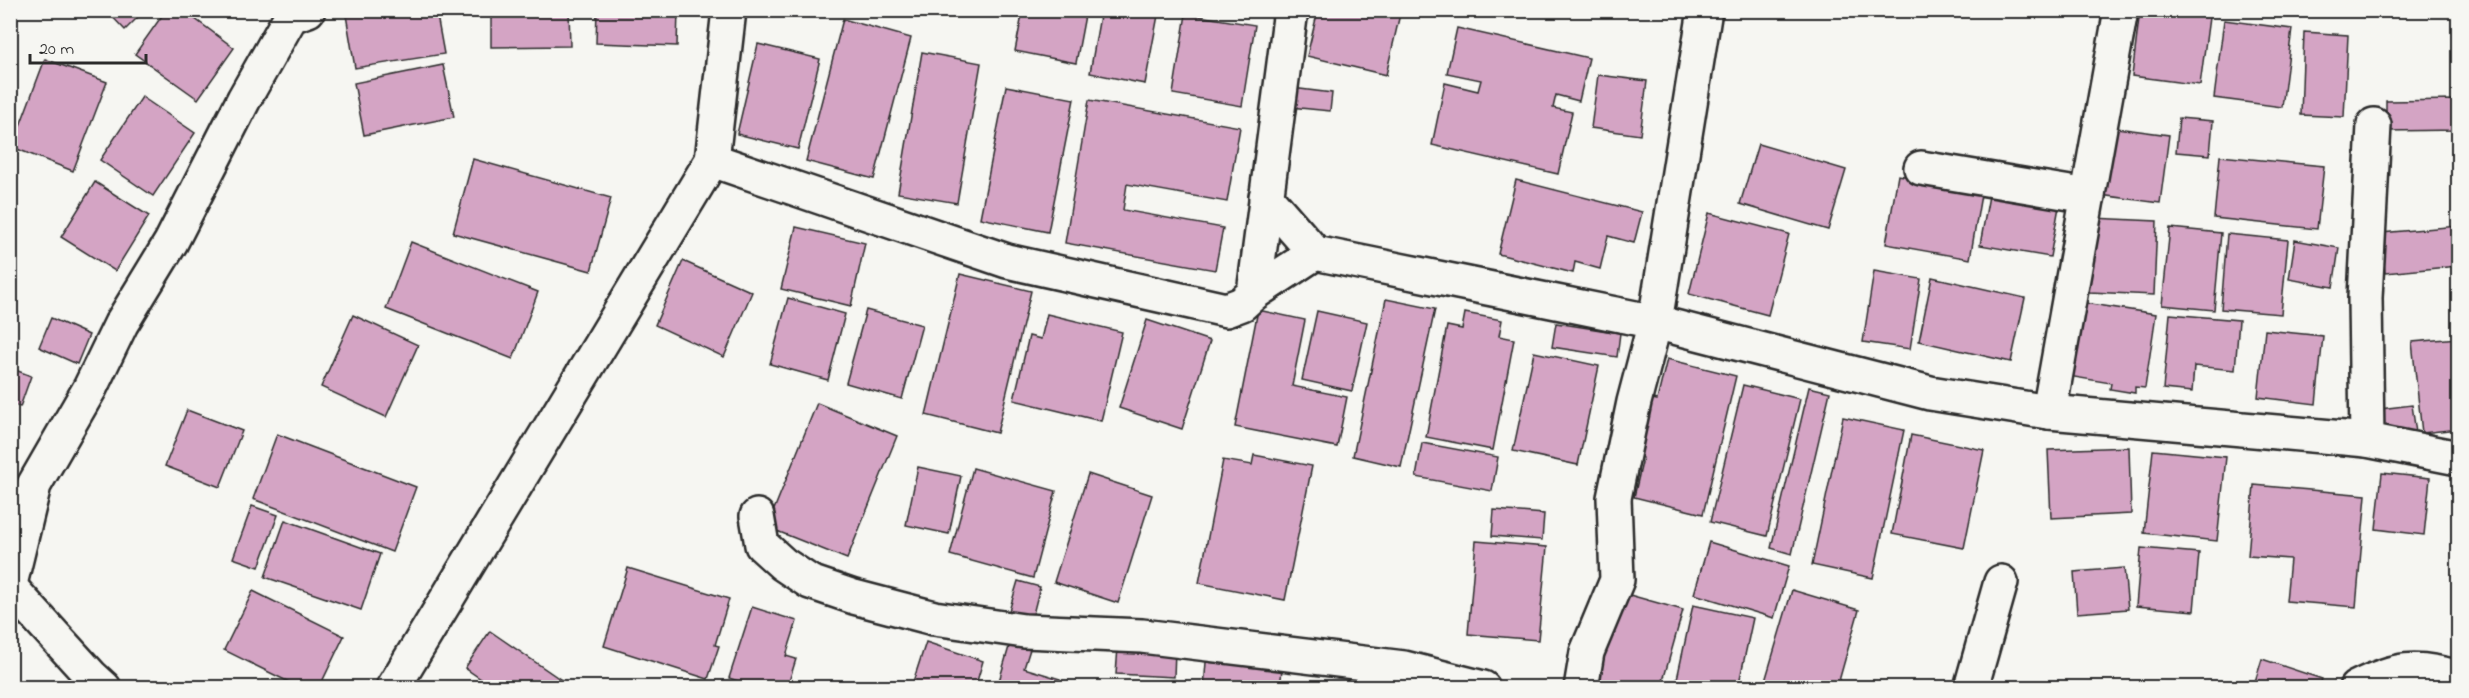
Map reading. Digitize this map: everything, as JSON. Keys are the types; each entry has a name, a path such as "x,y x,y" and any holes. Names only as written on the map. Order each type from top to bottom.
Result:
{"street":[{"path":"104,687 92,677 10,586 34,484 90,388 121,324 176,233 244,99 291,16 308,10"},
{"path":"393,687 712,160 729,10"},
{"path":"1254,293 1291,10"},
{"path":"1581,687 1587,652 1617,580 1614,498 1634,402 1655,322 1705,10"},
{"path":"2049,412 2121,10"},
{"path":"2367,440 2365,298 2373,125"},
{"path":"712,160 1007,261 1226,310 1242,304 1254,293 1315,253"},
{"path":"1921,168 2088,196"},
{"path":"1266,197 1315,253 1655,322 1930,393 2049,412 2367,440 2458,458"},
{"path":"757,516 762,545 783,564 810,582 854,597 934,618 1024,631 1142,636 1404,668 1483,687"},
{"path":"1971,687 2001,582"},
{"path":"2356,687 2389,672 2433,670 2458,678"}],"building":[{"path":"106,10 145,10 125,30"},
{"path":"166,10 183,10 234,48 198,99 135,54"},
{"path":"371,10 436,10 444,54 355,68 346,15"},
{"path":"491,10 569,10 570,46 491,47"},
{"path":"597,10 678,10 677,46 596,43"},
{"path":"1023,10 1086,10 1076,63 1015,51"},
{"path":"1101,10 1159,10 1145,84 1090,73"},
{"path":"1318,10 1387,10 1400,14 1386,75 1307,56"},
{"path":"2140,10 2210,10 2200,85 2132,76"},
{"path":"1186,14 1255,25 1242,106 1173,94"},
{"path":"843,19 911,38 874,179 806,161"},
{"path":"2224,20 2292,29 2282,107 2214,98"},
{"path":"1457,28 1589,58 1579,101 1556,95 1553,108 1572,112 1558,174 1432,145 1445,83 1478,91 1481,80 1447,73"},
{"path":"2304,32 2348,35 2344,117 2301,115"},
{"path":"758,44 820,59 798,149 737,134"},
{"path":"922,52 981,63 957,203 898,193"},
{"path":"45,59 107,82 73,171 12,147"},
{"path":"443,65 454,117 364,135 354,83"},
{"path":"1598,75 1647,81 1640,135 1591,128"},
{"path":"1006,86 1074,99 1048,232 980,218"},
{"path":"1292,88 1332,93 1330,111 1290,107"},
{"path":"142,97 195,133 153,196 100,160"},
{"path":"1089,100 1240,127 1227,202 1127,184 1123,210 1223,228 1215,270 1065,243"},
{"path":"2458,100 2458,130 2386,131 2386,101"},
{"path":"2179,118 2213,121 2210,155 2176,152"},
{"path":"2109,127 2169,135 2160,203 2100,195"},
{"path":"1758,144 1846,170 1828,230 1740,204"},
{"path":"2220,156 2324,166 2317,229 2214,218"},
{"path":"473,159 611,198 591,271 453,233"},
{"path":"1898,175 1982,189 1970,259 1886,244"},
{"path":"1516,180 1642,212 1634,243 1608,236 1600,269 1575,262 1573,273 1498,254"},
{"path":"95,182 149,216 115,271 61,237"},
{"path":"1990,190 2060,201 2050,257 1980,245"},
{"path":"1709,213 1789,234 1768,315 1689,294"},
{"path":"2092,218 2157,221 2154,295 2089,292"},
{"path":"2458,226 2458,266 2385,273 2381,233"},
{"path":"796,227 865,243 851,306 781,289"},
{"path":"2170,228 2221,233 2214,310 2162,305"},
{"path":"2227,234 2288,240 2281,314 2221,309"},
{"path":"2295,240 2339,248 2333,287 2289,279"},
{"path":"411,242 538,292 513,359 386,309"},
{"path":"683,261 752,292 724,357 655,325"},
{"path":"1874,271 1921,279 1910,349 1863,342"},
{"path":"960,274 1031,291 997,433 926,415"},
{"path":"1932,277 2025,298 2011,362 1919,341"},
{"path":"788,298 845,314 828,380 770,364"},
{"path":"1386,299 1435,309 1401,467 1353,456"},
{"path":"2078,302 2156,314 2145,388 2135,387 2135,393 2110,389 2111,383 2068,376"},
{"path":"866,310 922,325 902,399 846,383"},
{"path":"1258,310 1305,320 1292,386 1347,397 1337,447 1235,427"},
{"path":"1317,311 1367,322 1352,391 1302,380"},
{"path":"1465,313 1502,320 1499,336 1514,339 1493,450 1426,437 1447,326 1462,329"},
{"path":"1047,314 1122,332 1101,421 1014,400 1029,336 1041,339"},
{"path":"2170,314 2239,320 2235,370 2194,366 2192,392 2163,389"},
{"path":"353,315 418,345 386,417 321,387"},
{"path":"51,318 89,335 77,364 39,347"},
{"path":"1147,320 1210,341 1182,429 1119,408"},
{"path":"1556,323 1620,333 1617,357 1552,347"},
{"path":"2265,330 2323,336 2316,404 2258,397"},
{"path":"2458,338 2458,429 2422,433 2412,342"},
{"path":"1534,352 1599,366 1578,465 1513,451"},
{"path":"1667,359 1736,376 1703,514 1634,497 1643,458 1630,455 1644,397 1657,400"},
{"path":"10,368 31,376 20,407 10,403"},
{"path":"1743,385 1800,399 1767,536 1710,522"},
{"path":"1809,387 1830,392 1792,554 1771,548"},
{"path":"817,403 897,436 847,559 767,527"},
{"path":"2412,405 2416,433 2375,438 2372,410"},
{"path":"187,410 242,431 220,487 165,466"},
{"path":"1843,417 1904,430 1873,578 1812,565"},
{"path":"277,434 416,487 392,552 253,499"},
{"path":"1911,435 1984,450 1964,548 1892,534"},
{"path":"1422,443 1498,457 1492,491 1416,477"},
{"path":"2129,447 2131,514 2051,518 2048,450"},
{"path":"2153,450 2226,457 2217,541 2144,533"},
{"path":"1254,455 1312,466 1285,600 1199,583 1223,460 1252,465"},
{"path":"918,467 961,476 949,534 906,525"},
{"path":"973,468 1056,491 1033,578 950,555"},
{"path":"2382,473 2430,478 2424,535 2376,529"},
{"path":"1088,474 1152,495 1118,603 1054,582"},
{"path":"2254,485 2366,495 2356,607 2286,601 2290,559 2248,556"},
{"path":"252,506 278,515 259,567 233,558"},
{"path":"1494,510 1544,514 1542,540 1492,536"},
{"path":"285,520 380,554 361,610 265,577"},
{"path":"1476,541 1547,547 1538,640 1468,634"},
{"path":"1709,542 1789,566 1774,618 1694,594"},
{"path":"2141,548 2199,553 2194,611 2136,606"},
{"path":"628,568 729,599 715,645 719,646 708,679 604,646"},
{"path":"2124,568 2128,609 2077,613 2074,572"},
{"path":"1018,581 1040,587 1032,618 1009,611"},
{"path":"1792,590 1859,610 1837,688 1763,688"},
{"path":"253,591 344,636 319,688 301,688 224,650"},
{"path":"1619,592 1683,610 1661,688 1605,688 1593,684"},
{"path":"1693,605 1753,618 1738,688 1675,688"},
{"path":"752,607 797,621 786,656 796,659 787,688 758,688 729,678"},
{"path":"490,631 573,688 494,688 465,668"},
{"path":"1011,640 1031,646 1024,668 1060,679 1058,688 997,688"},
{"path":"926,642 983,661 975,688 911,688"},
{"path":"1118,647 1175,650 1174,677 1116,674"},
{"path":"2262,659 2322,679 2319,688 2253,688"},
{"path":"1206,662 1282,669 1280,688 1204,688"},
{"path":"1175,680 1175,688 1119,688 1119,685"}]}
